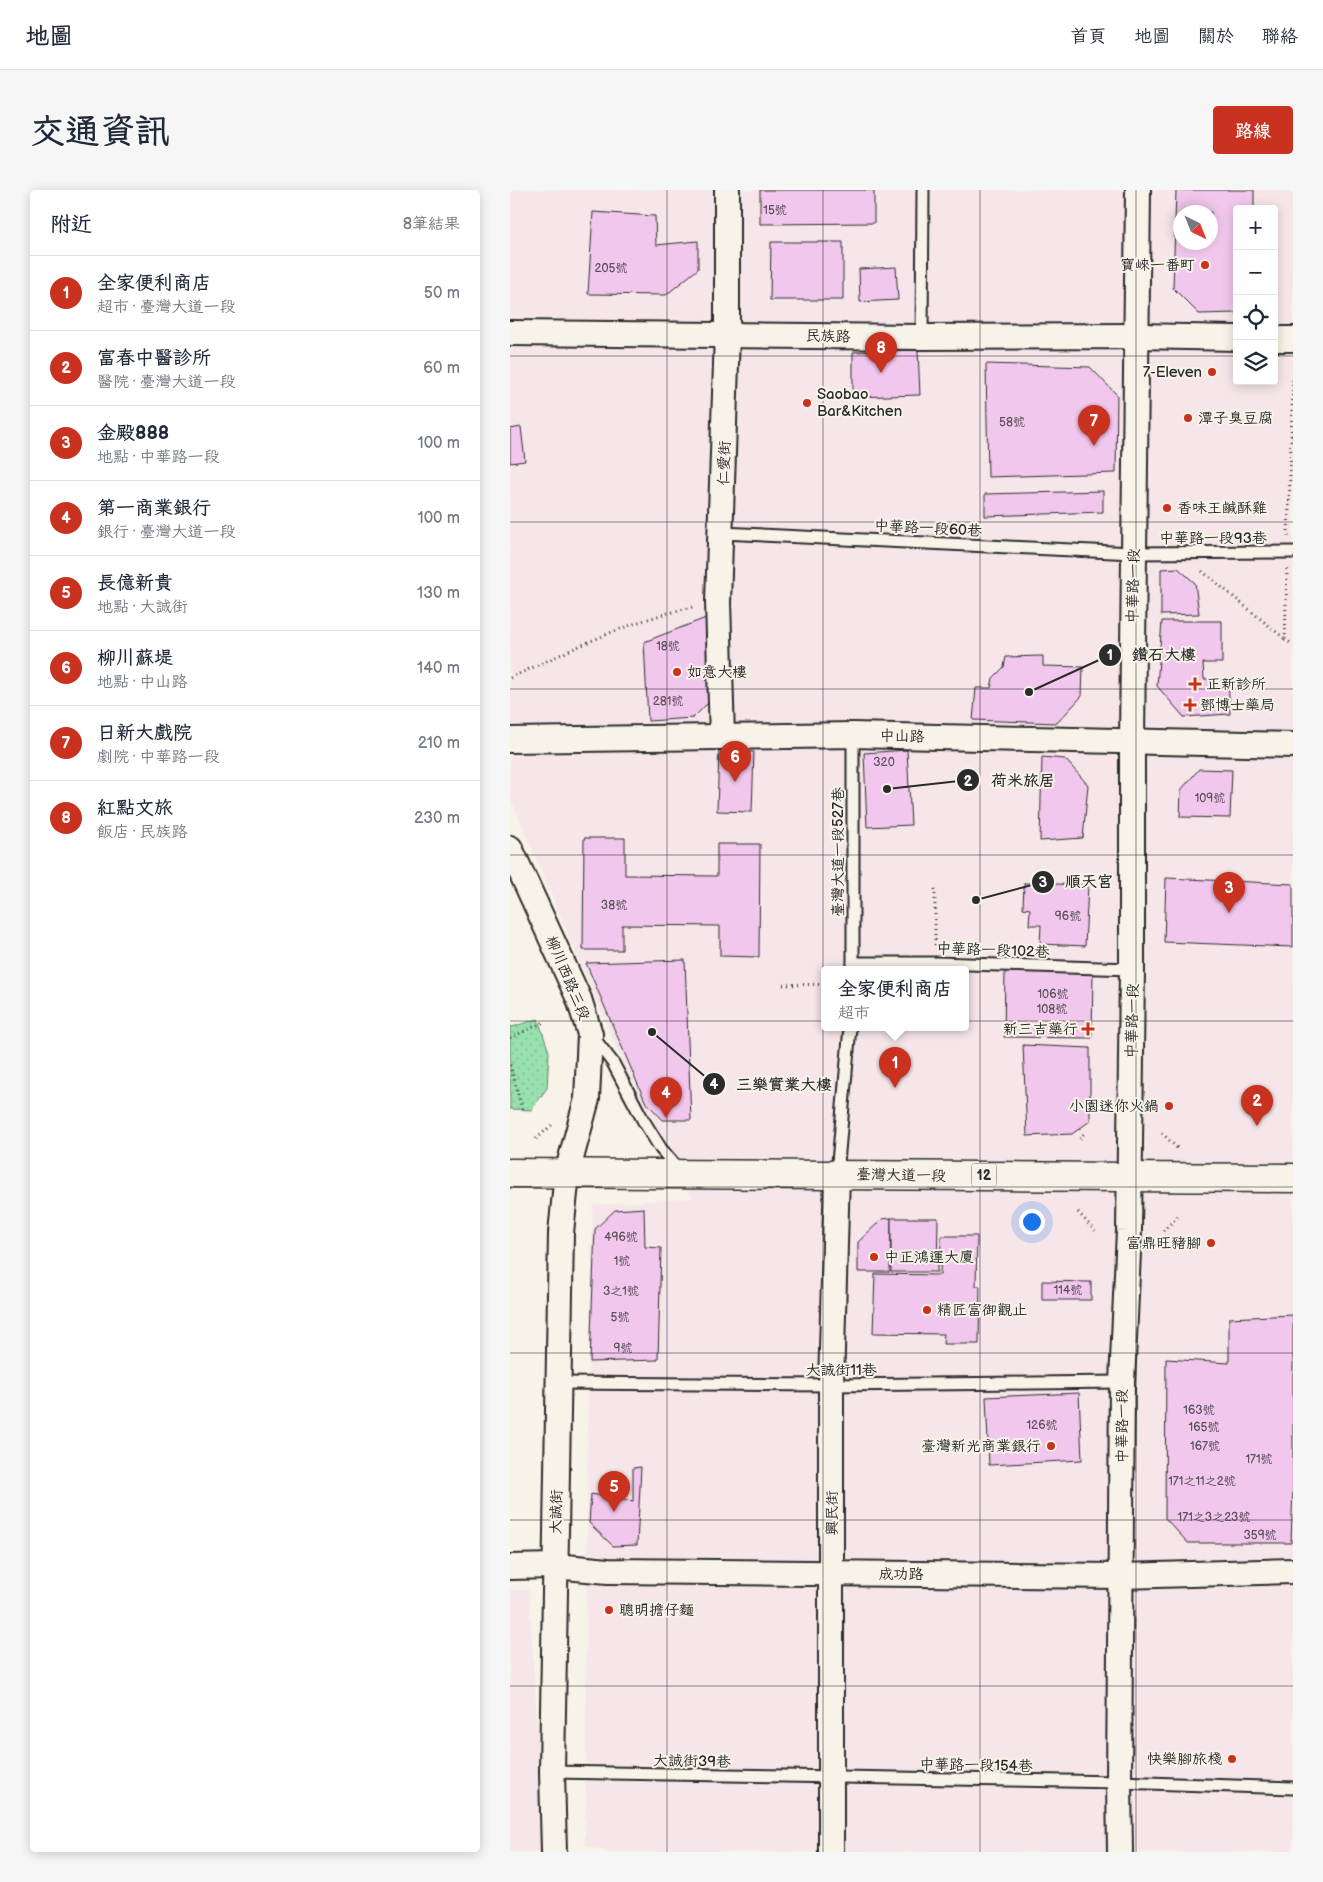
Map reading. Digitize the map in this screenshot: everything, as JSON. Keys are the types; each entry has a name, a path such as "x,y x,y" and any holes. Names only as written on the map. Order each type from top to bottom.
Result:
{"main road":[{"name":"臺灣大道一段","path":"510,1173 1293,1178"}],"street":[{"name":"仁愛街","path":"722,737 718,602 722,533 727,334 728,190"},
{"name":"中華路一段","path":"1120,1852 1122,1382 1130,1176 1133,553 1138,190"},
{"name":"民族路","path":"510,333 1233,338"},
{"path":"1278,339 1293,339"},
{"name":"中山路","path":"510,740 853,735 1293,744"},
{"name":"柳川西路三段","path":"510,848 579,999 590,1034 587,1099 567,1173"},
{"name":"大誠街","path":"554,1852 552,1772 561,1232 567,1173"},
{"name":"興民街","path":"831,1852 832,1385 837,1174"},
{"name":"成功路","path":"510,1567 555,1566 608,1571 1122,1576 1293,1571"}],"lane":[{"path":"922,337 923,190"},
{"name":"中華路一段60巷","path":"722,533 1133,553"},
{"name":"中華路一段93巷","path":"1133,553 1290,552"},
{"name":"臺灣大道一段527巷","path":"853,735 853,966"},
{"name":"中華路一段102巷","path":"853,966 935,963 1132,969"},
{"path":"837,1174 850,1031"},
{"path":"590,1034 613,1063 643,1120 661,1149 684,1175"},
{"name":"大誠街11巷","path":"559,1383 832,1385 1122,1382"},
{"name":"大誠街39巷","path":"552,1772 772,1778 832,1777"},
{"name":"中華路一段154巷","path":"832,1777 1119,1782 1293,1788"}],"path":[{"path":"1285,639 1290,552 1293,379"},
{"path":"1180,553 1293,645"},
{"path":"510,678 586,644 666,613 718,602"},
{"path":"935,889 935,963"},
{"path":"782,985 821,984"},
{"path":"510,1038 544,1022"},
{"path":"510,1065 524,1112"},
{"path":"1080,1138 1085,1132"},
{"path":"1162,1133 1180,1151"},
{"path":"1078,1212 1095,1231"},
{"path":"1163,1231 1180,1214"}],"shaded area":[{"path":"510,190 1293,190 1293,1852 609,1852 585,1846 588,1390 593,1205 692,1198 648,1123 510,797"},
{"path":"510,1590 529,1590 545,1852 510,1852"}],"green space":[{"path":"538,1019 549,1052 547,1088 531,1110 510,1109 510,1025 512,1027"}],"building":[{"path":"760,190 874,190 874,223 760,224"},
{"name":"寶崍一番町","path":"1176,190 1254,190 1254,205 1233,205 1233,313 1199,314 1173,288 1174,250 1218,250 1218,205 1176,205"},
{"path":"593,212 655,216 656,245 698,241 698,269 666,295 588,294"},
{"path":"771,242 843,242 843,300 770,300"},
{"path":"896,267 898,300 860,302 859,269"},
{"path":"918,350 920,395 853,397 853,352"},
{"path":"986,364 1090,367 1117,395 1116,473 988,477"},
{"path":"521,427 525,461 510,463 510,429"},
{"path":"1103,491 1103,512 985,516 985,494"},
{"path":"1178,568 1195,583 1199,614 1161,615 1161,569"},
{"name":"如意大樓","path":"711,616 709,702 693,718 648,721 644,642"},
{"path":"1162,621 1222,621 1222,663 1203,663 1204,679 1228,679 1230,714 1184,717 1157,686"},
{"path":"1043,656 1043,666 1083,667 1082,696 1057,723 973,720 976,688 991,688 993,678 1004,667 1006,657"},
{"path":"907,750 911,825 867,827 864,753"},
{"path":"719,751 754,752 752,812 717,811"},
{"path":"1042,757 1065,759 1088,785 1083,838 1040,841"},
{"path":"1199,769 1232,770 1230,818 1180,817 1181,790"},
{"path":"584,838 625,838 625,875 717,876 717,844 760,844 759,957 720,956 720,926 622,925 622,950 583,950"},
{"path":"1166,878 1293,884 1293,947 1164,942"},
{"path":"1024,883 1088,885 1085,946 1040,944 1041,925 1029,925 1030,909 1023,908"},
{"path":"685,960 691,1120 663,1120 645,1101 586,963"},
{"path":"1005,971 1093,972 1092,1038 1004,1037"},
{"path":"1023,1045 1090,1048 1090,1121 1072,1134 1027,1136"},
{"path":"644,1208 645,1247 661,1248 658,1360 590,1362 595,1229 615,1210"},
{"name":"中正鴻運大廈","path":"891,1218 890,1272 858,1272 858,1242 882,1219"},
{"path":"891,1218 938,1218 937,1272 891,1272"},
{"name":"精匠富御觀止","path":"941,1236 977,1236 976,1286 980,1286 979,1344 943,1344 944,1334 873,1333 875,1274 940,1275"},
{"path":"1042,1281 1091,1282 1091,1300 1042,1300"},
{"path":"1293,1315 1293,1488 1291,1543 1188,1543 1165,1518 1166,1359 1229,1363 1229,1318"},
{"path":"1079,1393 1082,1460 989,1465 986,1397"},
{"path":"641,1467 637,1545 613,1546 589,1523 591,1494 633,1501 633,1468"}],"place":[{"name":"寶崍一番町","path":"1205,265"},
{"name":"7-Eleven","path":"1212,372"},
{"name":"紅點文旅","path":"881,373"},
{"name":"Saobao Bar&Kitchen","path":"807,403"},
{"name":"潭子臭豆腐","path":"1188,418"},
{"name":"日新大戲院","path":"1094,446"},
{"name":"香味王鹹酥雞","path":"1167,508"},
{"name":"如意大樓","path":"677,672"},
{"name":"正新診所","path":"1195,684"},
{"name":"鑽石大樓","path":"1029,692"},
{"name":"鄧博士藥局","path":"1190,705"},
{"name":"柳川蘇堤","path":"735,782"},
{"name":"荷米旅居","path":"887,789"},
{"name":"順天宮","path":"976,900"},
{"name":"金殿888","path":"1229,913"},
{"name":"新三吉藥行","path":"1088,1029"},
{"name":"三樂實業大樓","path":"652,1032"},
{"name":"全家便利商店","path":"895,1088"},
{"name":"小園迷你火鍋","path":"1169,1106"},
{"name":"第一商業銀行","path":"666,1118"},
{"name":"富春中醫診所","path":"1257,1126"},
{"name":"富鼎旺豬腳","path":"1211,1243"},
{"name":"中正鴻運大廈","path":"874,1257"},
{"name":"精匠富御觀止","path":"927,1310"},
{"name":"臺灣新光商業銀行","path":"1051,1446"},
{"name":"長億新貴","path":"614,1512"},
{"name":"聰明擔仔麵","path":"609,1610"},
{"name":"快樂腳旅棧","path":"1232,1759"}]}
